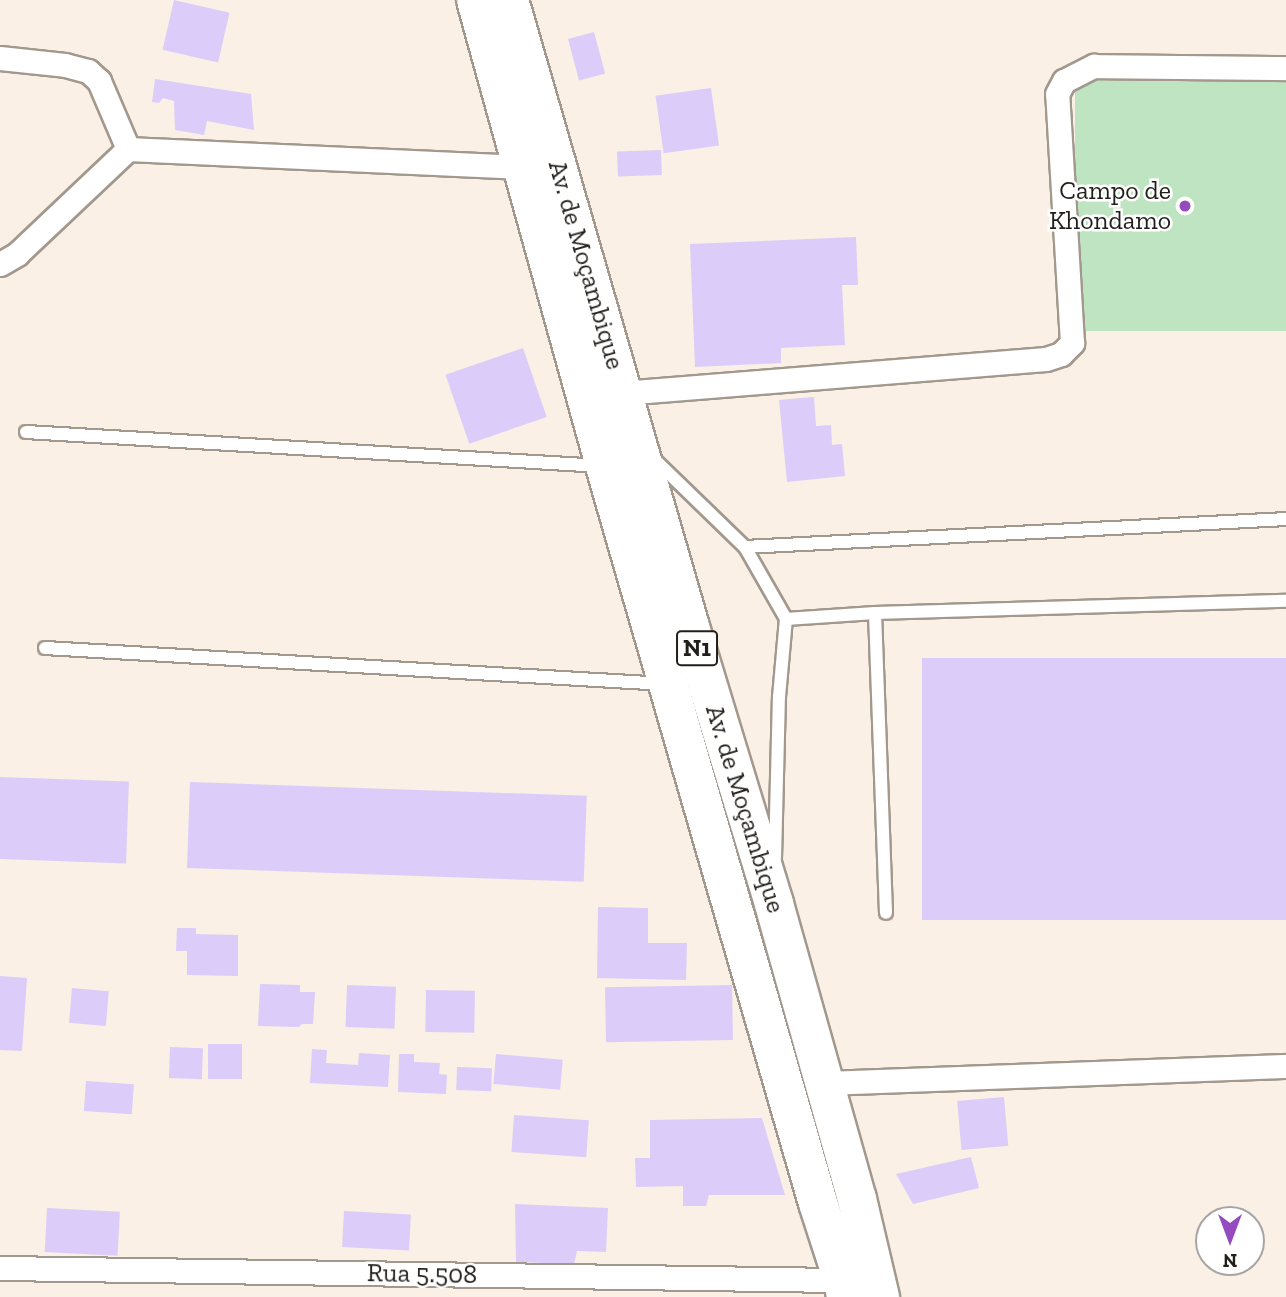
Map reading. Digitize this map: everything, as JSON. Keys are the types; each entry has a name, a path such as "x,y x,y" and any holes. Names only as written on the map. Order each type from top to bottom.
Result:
{"highway":[{"name":"Av. de Moçambique","path":"476,0 604,466 844,1288"},
{"name":"Av. de Moçambique","path":"509,0 622,393 774,904 863,1223 880,1297"}],"street":[{"path":"0,58 65,65 88,71 99,81 128,149"},
{"path":"622,393 1046,359 1061,354 1072,343 1057,94 1064,81 1094,65 1286,68"},
{"path":"0,264 17,254 128,149 522,167"},
{"path":"822,1083 1286,1066"},
{"name":"Rua 5.508","path":"0,1268 844,1288"}],"lane":[{"path":"26,432 604,466"},
{"path":"638,443 745,547 786,619 779,697 774,904"},
{"path":"745,547 1286,519"},
{"path":"786,619 875,613 1286,601"},
{"path":"875,613 886,913"},
{"path":"45,648 668,684"}],"green space":[{"name":"Campo de Khondamo","path":"1075,79 1286,79 1286,331 1075,331"}],"building":[{"path":"174,0 230,13 218,63 163,50"},
{"path":"594,32 605,74 579,81 568,39"},
{"path":"155,79 251,94 254,130 207,121 204,135 175,130 174,101 163,98 159,103 152,102"},
{"path":"711,88 719,145 664,153 656,96"},
{"path":"661,150 662,175 618,177 617,152"},
{"path":"856,237 858,285 842,285 845,345 781,348 781,363 695,367 690,244"},
{"path":"523,348 547,417 469,444 445,375"},
{"path":"814,397 816,426 831,425 832,445 842,444 845,476 787,482 779,400"},
{"path":"922,658 1286,658 1286,920 922,920"},
{"path":"0,777 129,782 126,863 0,859"},
{"path":"190,782 587,796 584,882 187,868"},
{"path":"598,907 648,908 648,943 687,943 686,980 597,978"},
{"path":"177,928 196,928 196,934 238,935 238,976 187,975 187,951 176,951"},
{"path":"0,976 27,978 22,1051 0,1050"},
{"path":"260,984 300,985 300,992 315,992 313,1024 302,1024 299,1027 258,1026"},
{"path":"347,985 396,987 395,1029 346,1027"},
{"path":"732,985 733,1040 606,1042 605,987"},
{"path":"72,988 109,991 106,1026 69,1023"},
{"path":"426,990 475,991 474,1033 425,1032"},
{"path":"208,1044 242,1044 242,1079 208,1079"},
{"path":"170,1047 203,1048 202,1079 169,1078"},
{"path":"312,1049 327,1050 326,1063 358,1065 359,1053 390,1055 388,1087 310,1083"},
{"path":"399,1054 414,1054 414,1062 440,1063 439,1074 447,1075 446,1094 398,1092"},
{"path":"496,1054 563,1060 560,1090 493,1084"},
{"path":"457,1067 492,1068 491,1091 456,1090"},
{"path":"86,1081 134,1084 132,1114 84,1111"},
{"path":"1004,1097 1008,1146 961,1150 957,1101"},
{"path":"514,1115 589,1120 586,1157 511,1152"},
{"path":"762,1118 785,1195 709,1195 706,1206 683,1206 683,1186 636,1187 635,1158 650,1158 650,1120"},
{"path":"971,1157 979,1188 913,1204 896,1174"},
{"path":"515,1204 608,1208 606,1252 577,1251 574,1264 516,1262"},
{"path":"47,1208 120,1212 118,1256 45,1252"},
{"path":"344,1211 411,1215 409,1250 342,1247"}],"place":[{"name":"Campo de Khondamo","path":"1185,206"}]}
